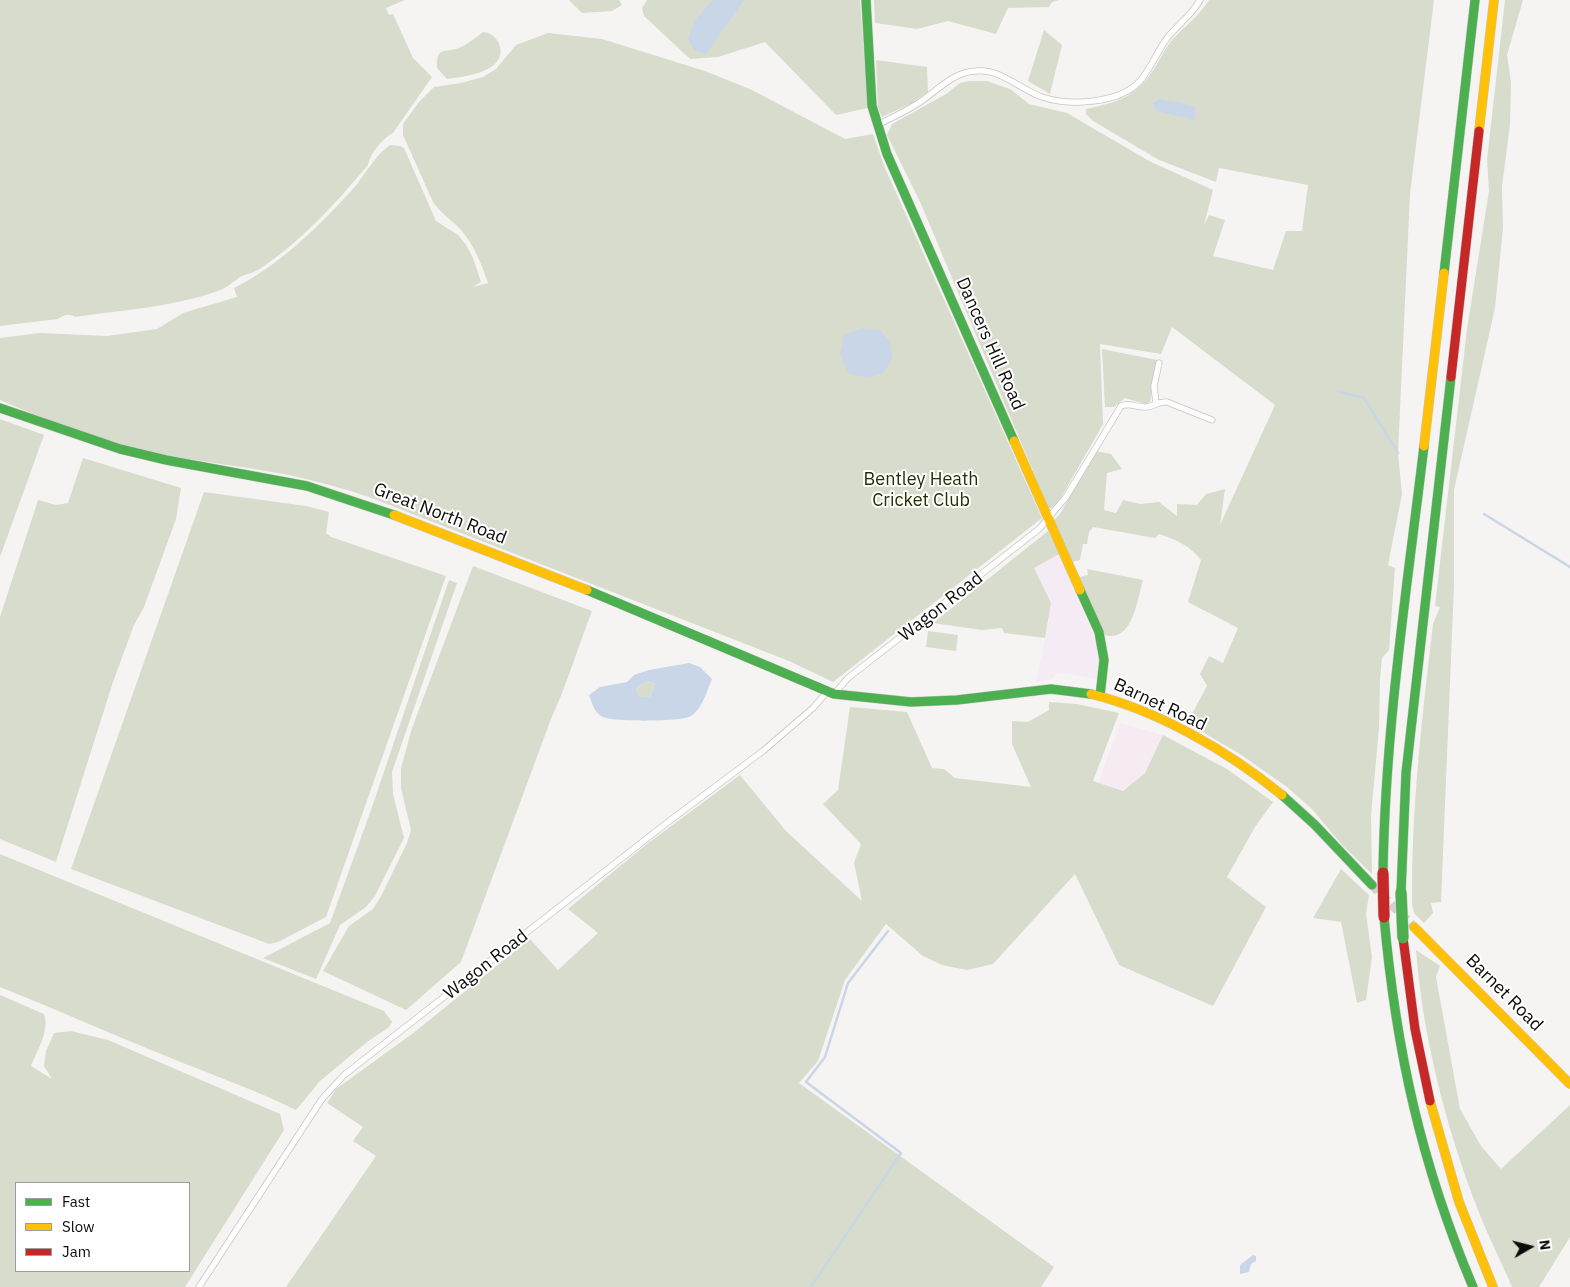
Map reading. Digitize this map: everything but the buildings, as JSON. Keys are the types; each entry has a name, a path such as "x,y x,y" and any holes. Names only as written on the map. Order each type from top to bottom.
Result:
{"main road":[{"name":"Dancers Hill Road","path":"866,0 869,83 877,125 887,154 1102,642 1104,660 1100,696"},
{"path":"1473,1287 1436,1196 1412,1113 1393,1019 1384,917 1383,872 1384,809 1394,713 1475,0"},
{"path":"1494,0 1407,764 1402,833 1401,892 1403,938 1410,1004 1432,1116 1458,1202 1494,1287"},
{"name":"Great North Road","path":"0,408 120,449 166,460 307,486 364,504 548,574 830,693 853,698"},
{"name":"Barnet Road","path":"853,698 924,703 1051,689 1082,691 1100,696 1165,724 1252,773 1291,804 1372,885"},
{"name":"Barnet Road","path":"1414,927 1570,1084"}],"street":[{"path":"877,125 920,102 947,81 963,73 976,70 1000,74 1040,96 1062,102 1086,102 1108,98 1139,82 1166,40 1194,10 1200,0"},
{"path":"1159,363 1154,386 1156,403 1168,402 1212,420"},
{"name":"Wagon Road","path":"199,1287 322,1099 344,1075 763,751 848,678 982,575 1048,519 1066,497 1095,447 1124,404 1146,407 1156,403"}],"shaded area":[{"path":"1059,554 1100,652 1097,679 1057,672 1053,679 1036,682 1049,619 1034,567"},
{"path":"1120,723 1163,735 1145,773 1123,791 1098,783"}],"green space":[{"path":"0,0 405,0 386,8 389,15 393,14 413,58 432,77 393,133 378,147 371,156 368,165 343,194 303,235 258,270 240,277 221,290 183,301 75,317 66,315 58,319 0,326"},
{"path":"569,0 619,0 622,5 612,11 582,13"},
{"path":"647,0 860,0 868,108 836,115 765,42 718,57 690,59 644,16 642,8"},
{"path":"874,0 1059,0 1052,2 1049,7 1008,8 996,34 948,21 917,29 875,23"},
{"path":"1209,0 1434,0 1410,194 1398,453 1402,494 1388,565 1395,568 1389,650 1382,658 1380,679 1379,728 1371,816 1372,874 1343,846 1311,808 1287,787 1240,754 1187,723 1207,686 1200,674 1209,656 1223,663 1238,628 1188,602 1201,560 1192,550 1171,538 1159,534 1155,538 1093,527 1089,532 1087,544 1083,544 1080,560 1072,562 1053,521 1060,514 1096,451 1111,454 1122,469 1107,473 1104,510 1116,513 1123,500 1140,504 1159,502 1177,516 1177,504 1197,505 1206,494 1225,489 1220,525 1275,405 1172,327 1161,354 1100,344 1103,424 1058,503 1049,509 921,204 887,135 892,124 946,94 960,83 987,81 1010,89 1029,104 1067,113 1149,161 1213,190 1204,225 1209,215 1225,220 1213,256 1273,270 1286,231 1302,231 1308,185 1219,168 1216,182 1159,160 1093,121 1086,114 1086,109 1117,101 1140,86 1154,69 1169,43"},
{"path":"1505,0 1523,0 1507,55 1511,82 1510,125 1502,186 1503,228 1495,308 1454,490 1454,585 1441,902 1431,903 1433,913 1424,923 1414,913 1412,904 1413,834 1418,764 1433,624 1440,607 1435,606 1467,329 1489,191 1487,160"},
{"path":"1044,30 1062,45 1050,94 1028,81"},
{"path":"483,32 494,36 498,41 500,55 496,62 482,72 447,79 437,68 440,53 459,48"},
{"name":"Bentley Heath Cricket Club","path":"548,33 602,39 705,71 752,90 845,139 873,134 885,168 1042,518 833,682 789,661 369,497 289,475 184,458 121,445 29,413 0,400 0,338 39,333 107,336 157,329 183,313 237,297 234,288 283,257 298,244 353,189 375,160 390,145 404,148 436,221 458,235 466,245 473,258 481,282 472,287 488,283 477,255 466,236 433,202 403,135 403,124 419,102 434,87 483,77 496,69 516,45"},
{"path":"876,60 927,67 928,92 912,103 882,117 878,108"},
{"path":"1102,349 1157,360 1150,402 1145,404 1125,398 1114,407 1105,407"},
{"path":"0,419 44,435 0,557"},
{"path":"83,458 181,488 176,519 144,607 134,625 113,682 56,862 0,839 0,617 38,500 56,505 68,503"},
{"path":"204,492 306,506 329,512 326,533 331,537 446,576 326,917 278,942 269,944 71,869"},
{"path":"1048,531 1059,554 1034,568 1051,603 1045,638 1004,633 1002,628 982,630 933,623"},
{"path":"473,566 592,611 461,962 406,1010 323,971 349,926 373,909 407,843 411,830 401,788 401,768 412,728"},
{"path":"1087,569 1143,580 1136,608 1128,626 1114,636 1105,635 1075,570 1080,577 1088,575"},
{"path":"449,580 457,583 392,772 393,794 404,838 375,896 366,907 340,925 316,979 263,958 330,923 371,810"},
{"path":"928,631 958,635 956,651 926,647"},
{"path":"649,681 655,684 650,697 639,698 636,690 640,685"},
{"path":"1049,702 1077,704 1119,713 1093,781 1123,791 1145,773 1163,735 1227,769 1273,802 1255,827 1227,877 1266,907 1213,1006 1119,965 1075,874 993,964 967,970 942,965 923,956 886,924 845,980 818,1061 799,1083 1054,1267 1041,1287 286,1287 376,1156 353,1141 363,1127 327,1103 336,1089 412,1034 530,939 558,970 598,933 568,909 647,844 740,775 786,831 862,901 854,863 861,844 823,804 838,790 850,707 907,712 932,768 944,769 955,778 1031,787 1012,744 1012,721 1028,722 1049,710"},
{"path":"0,854 384,1011 392,1022 389,1027 367,1042 320,1081 296,1110 248,1088 145,1048 0,987"},
{"path":"1341,869 1369,895 1366,914 1372,957 1366,1000 1357,1003 1341,922 1313,918"},
{"path":"1416,950 1440,966 1436,977 1460,1109 1481,1146 1501,1169 1570,1105 1570,1237 1539,1287 1512,1287 1466,1179 1446,1115 1430,1049 1419,983"},
{"path":"0,995 44,1014 44,1034 31,1066 52,1079 44,1066 46,1051 54,1033 71,1031 108,1040 280,1114 284,1130 185,1287 0,1287"}],"water":[{"path":"713,0 744,0 706,54 694,50 688,39 696,19"},
{"path":"1160,99 1195,106 1196,117 1194,120 1156,111 1153,103"},
{"path":"862,328 879,330 890,341 892,359 883,373 868,378 848,373 840,354 844,335"},
{"path":"689,663 700,667 712,679 698,709 691,716 685,718 619,720 609,719 597,713 589,695 600,687 627,682 634,675 649,670","holes":["649,681 655,684 650,697 639,697 636,690 640,685"]},
{"path":"1253,1255 1256,1256 1256,1261 1251,1264 1249,1272 1240,1274 1240,1265"}],"waterway":[{"path":"1340,392 1364,398 1398,453"},
{"path":"1484,514 1570,567"},
{"path":"811,1287 901,1153 806,1082 825,1057 848,983 888,931"}],"tunnel":[{"path":"1372,885 1414,927"}],"traffic: fast":[{"path":"866,0 872,106 887,154 1014,441"},
{"path":"1444,273 1475,0"},
{"path":"1401,892 1406,773 1451,377"},
{"path":"0,408 120,449 166,460 307,486 394,515"},
{"path":"1383,873 1392,712 1424,446"},
{"path":"587,590 834,694 911,702 957,700 1051,689 1091,694"},
{"path":"1080,590 1099,632 1104,660 1100,696"},
{"path":"1282,795 1315,825 1372,885"},
{"path":"1401,892 1403,938"},
{"path":"1384,917 1396,1014 1414,1106 1439,1196 1473,1287"}],"traffic: slow":[{"path":"1479,131 1494,0"},
{"path":"1424,446 1444,273"},
{"path":"1014,441 1080,590"},
{"path":"394,515 587,590"},
{"path":"1091,694 1117,701 1192,734 1239,763 1282,795"},
{"path":"1414,927 1570,1084"},
{"path":"1430,1101 1459,1202 1493,1287"}],"traffic: jam":[{"path":"1451,377 1479,131"},
{"path":"1383,873 1384,917"},
{"path":"1403,938 1415,1029 1430,1101"}]}
